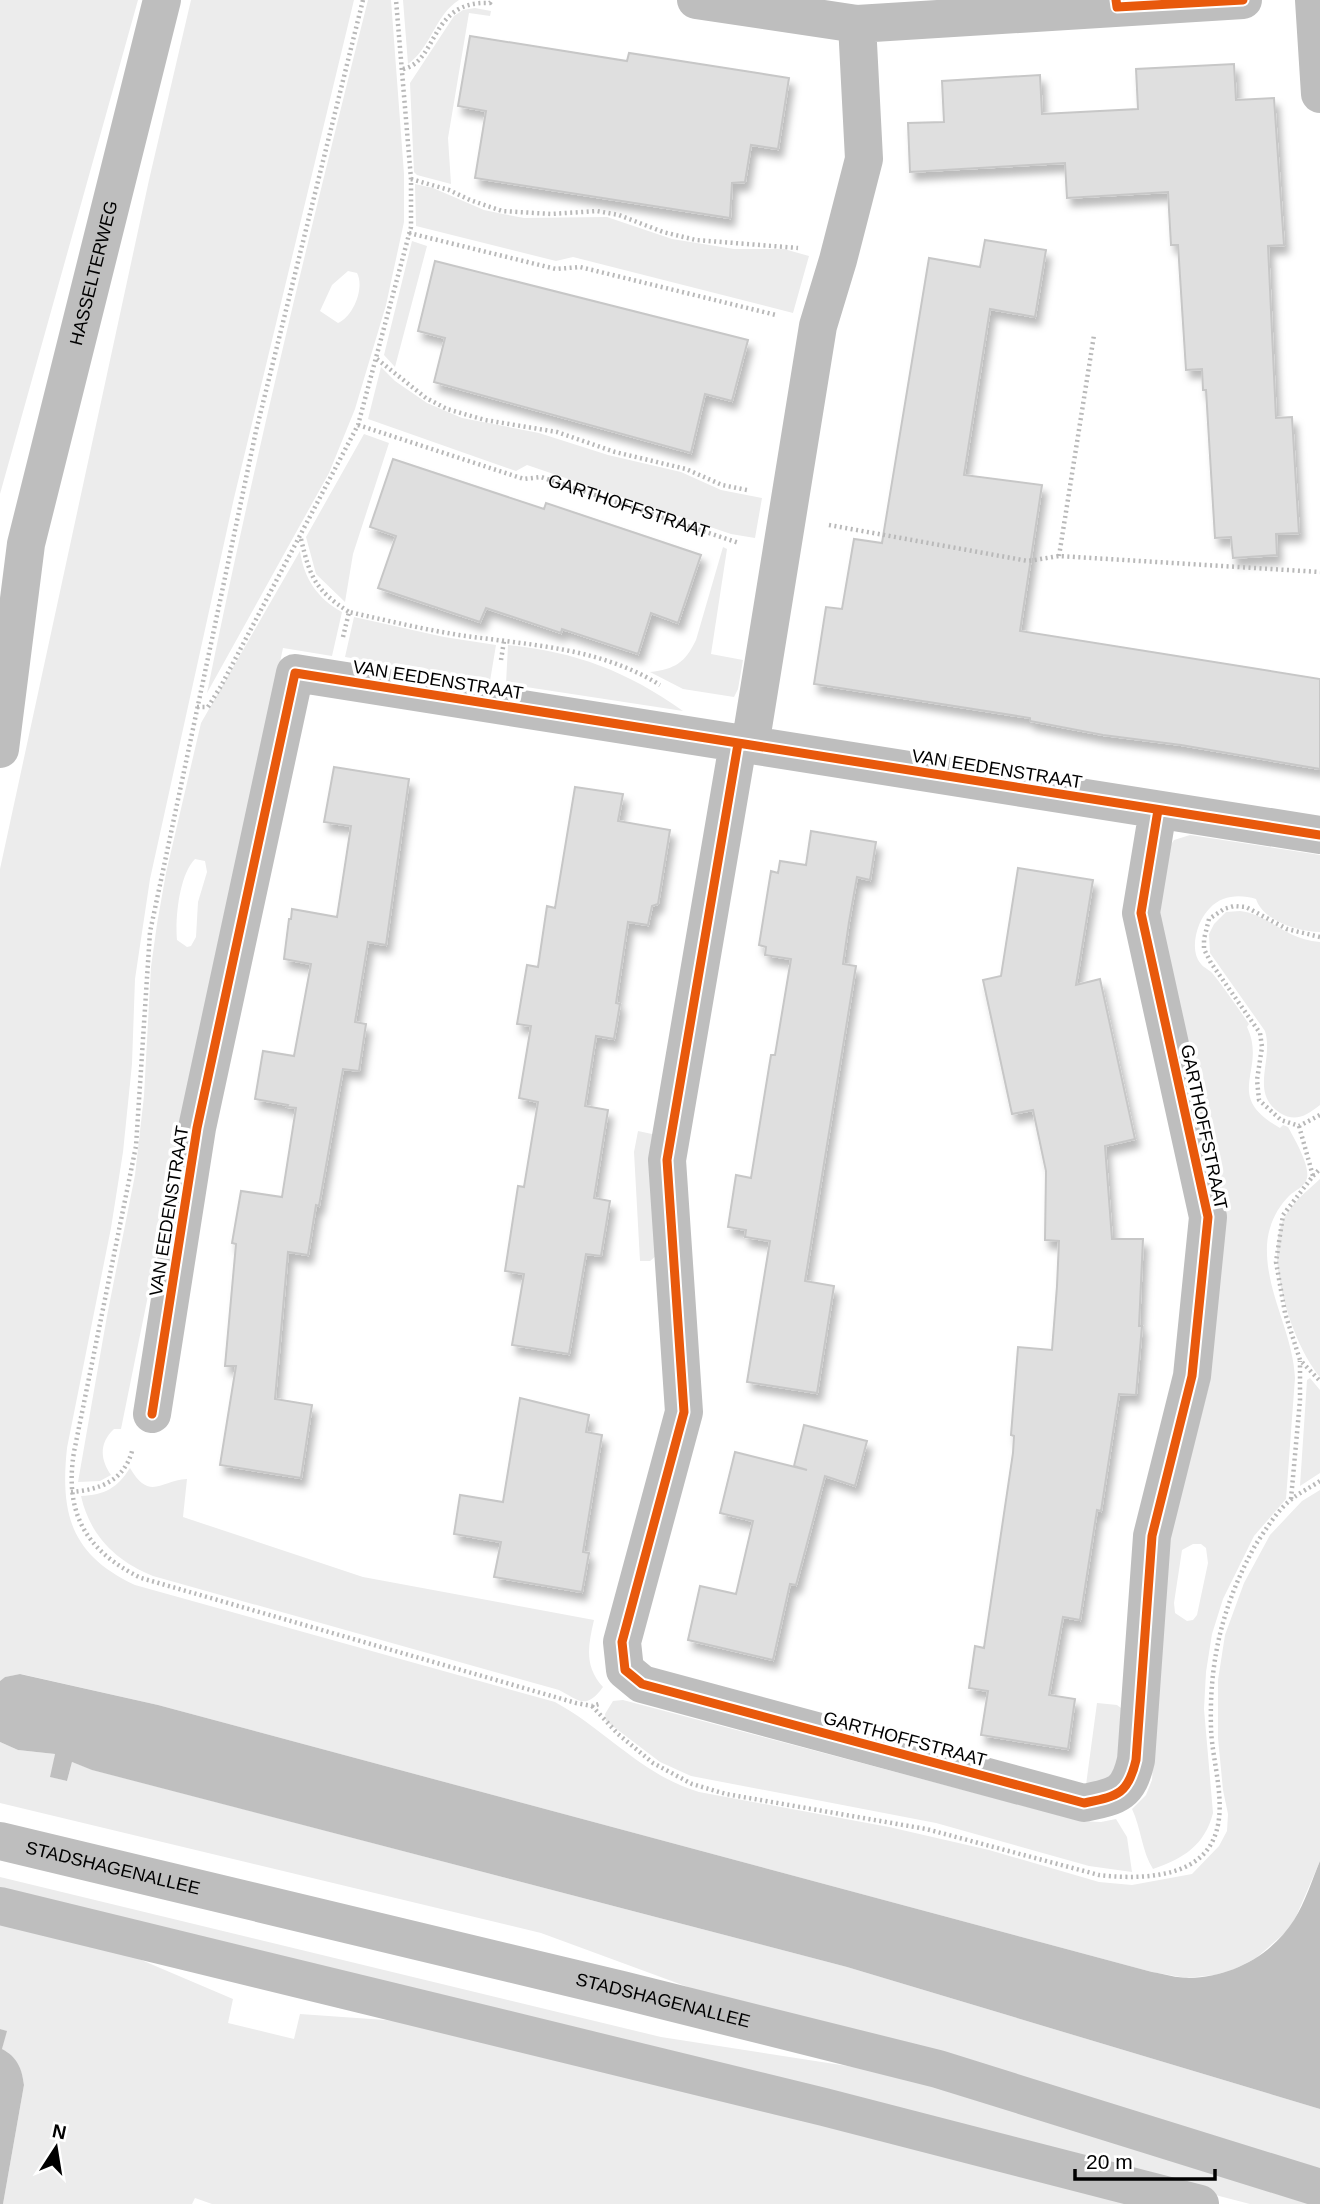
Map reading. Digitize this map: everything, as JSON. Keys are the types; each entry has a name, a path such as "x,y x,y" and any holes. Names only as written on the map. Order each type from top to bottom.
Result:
{"street":[{"name":"HASSELTERWEG","path":"0,749 26,544 162,0"},
{"path":"696,0 857,24 1117,4 1243,0"},
{"path":"1314,0 1320,94"},
{"name":"GARTHOFFSTRAAT","path":"857,24 864,159 818,326 786,522 667,1160 684,1412 622,1642 625,1670 642,1684 1084,1803 1116,1796 1132,1777 1136,1760 1152,1536 1192,1376 1208,1217 1141,913 1158,810"},
{"name":"HASSELTERWEG","path":"0,610 26,544"},
{"name":"VAN EEDENSTRAAT","path":"152,1413 197,1128 295,673 1320,835"},
{"name":"STADSHAGENALLEE","path":"0,1840 938,2069 1320,2188"},
{"path":"0,1906 824,2107 1200,2204"}],"path":[{"path":"197,707 208,707 221,686 301,538 358,425 377,359 409,233 411,179 396,0"},
{"path":"403,69 416,63 446,19 456,10 465,4 490,3 492,0"},
{"path":"411,179 449,190 502,211 551,214 597,211 619,215 663,232 696,240 795,247 838,260"},
{"path":"409,233 556,269 580,267 818,326"},
{"path":"1059,556 1094,335"},
{"path":"377,359 426,398 447,409 485,420 556,432 615,452 686,469 722,485 786,522 1028,561 1059,556 1320,572"},
{"path":"301,538 307,563 320,589 330,600 349,612 458,635 547,646 584,654 643,674 663,686"},
{"path":"335,679 349,612"},
{"path":"1320,937 1287,929 1255,911 1234,906 1217,912 1209,919 1204,940 1204,949 1212,963 1260,1033 1262,1047 1257,1080 1259,1100 1281,1119 1299,1126 1320,1115"},
{"path":"1299,1126 1313,1175"},
{"path":"1291,1499 1300,1400 1300,1360 1285,1313 1276,1262 1283,1215 1313,1175 1320,1170"},
{"path":"1300,1360 1320,1381"},
{"path":"71,1492 92,1490 106,1485 118,1476 129,1463 133,1447 152,1413"}],"shaded area":[{"path":"0,0 138,0 0,494"},
{"path":"191,0 354,0 234,498 150,879 135,979 132,1064 123,1152 111,1228 67,1448 66,1493 74,1530 96,1560 135,1585 555,1702 660,1775 699,1792 889,1827 989,1850 1099,1882 1132,1885 1192,1874 1219,1846 1227,1831 1228,1814 1218,1738 1218,1680 1225,1635 1244,1583 1270,1535 1302,1501 1320,1490 1320,1861 1295,1919 1286,1932 1256,1958 1235,1969 1215,1975 1186,1978 1152,1972 158,1705 21,1674 5,1677 0,1681 0,869 149,180"},
{"path":"368,0 391,0 404,174 404,222 386,305 355,409 329,473 207,693 263,432","holes":["348,271 357,273 360,286 356,301 348,315 338,323 320,311 332,285"]},
{"path":"403,0 459,0 444,14 422,49 408,64"},
{"path":"475,8 491,11 490,16 469,13 448,138 451,184 414,172 410,83 454,16 463,10"},
{"path":"415,184 433,188 484,210 524,218 607,217 672,239 734,249 784,249 809,256 793,313 573,257 556,261 416,226"},
{"path":"412,241 427,246 395,367 384,355"},
{"path":"381,367 395,381 427,403 462,418 539,433 608,455 681,472 721,490 762,498 755,538 731,534 527,465 516,471 368,419"},
{"path":"364,434 389,443 353,554 345,602 316,574 306,537"},
{"path":"723,547 727,549 711,654 743,660 734,697 683,689 650,672 673,667 692,648"},
{"path":"300,551 305,571 314,587 326,601 342,612 332,656 283,648 121,1429 114,1429 104,1445 103,1457 111,1475 100,1481 78,1482 135,1175 144,1096 151,967 157,924 166,873 201,723","holes":["195,859 205,861 207,872 198,902 196,937 191,946 187,947 177,940 179,898 190,866"]},
{"path":"354,617 444,637 496,645 490,681 345,657"},
{"path":"508,645 578,658 600,666 642,685 683,711 506,684"},
{"path":"1190,835 1320,855 1320,932 1283,924 1266,913 1256,899 1238,896 1220,900 1210,908 1196,934 1197,958 1218,980 1249,1024 1247,1027 1253,1057 1249,1093 1253,1104 1263,1116 1280,1128 1283,1125 1288,1127 1301,1152 1307,1178 1277,1212 1267,1245 1270,1279 1290,1344 1295,1378 1286,1499 1254,1536 1223,1599 1212,1634 1204,1709 1213,1813 1204,1834 1191,1849 1174,1861 1153,1869 1132,1809 1146,1795 1152,1780 1169,1541 1210,1381 1160,913 1168,849 1174,840","holes":["1193,1544 1201,1544 1206,1548 1208,1563 1197,1615 1193,1620 1187,1621 1175,1613 1174,1603 1182,1550"]},
{"path":"1240,911 1260,917 1296,936 1320,942 1320,1105 1301,1116 1286,1116 1271,1105 1264,1086 1267,1053 1265,1031 1210,953 1209,934 1214,924 1226,912"},
{"path":"638,1131 652,1134 656,1256 650,1261 640,1261 634,1152"},
{"path":"1320,1179 1320,1377 1301,1347 1286,1306 1277,1245 1287,1214"},
{"path":"1310,1378 1320,1390 1320,1473 1300,1486 1307,1380"},
{"path":"130,1468 137,1478 150,1487 187,1479 183,1517 363,1577 594,1620 590,1638 590,1663 603,1687 592,1699 582,1701 559,1690 153,1576 140,1570 116,1555 98,1535 81,1496 110,1489"},
{"path":"20,1674 158,1705 1152,1972 1180,1977 1220,1974 1262,1954 1285,1933 1298,1913 1320,1861 1320,2109 847,1967 92,1770 72,1762 67,1781 50,1777 55,1754 18,1750 0,1742 0,1681 5,1677"},
{"path":"623,1700 1081,1821 1101,1822 1116,1819 1127,1837 1132,1872 1089,1866 936,1823 691,1776 660,1762 606,1721 605,1714 613,1701"},
{"path":"1097,1703 1117,1705 1121,1708 1119,1760 1114,1777 1086,1785"},
{"path":"0,1742 18,1750 55,1754 51,1777 67,1781 72,1762 93,1770 847,1967 1320,2109 1320,2176 696,1990 541,1933 0,1803"},
{"path":"0,1877 661,2037 912,2076 1320,2204 1250,2204 680,2056 0,1892"},
{"path":"0,1918 92,1939 233,1999 228,2023 294,2039 300,2014 442,2024 1143,2204 212,2204 195,2198 192,2204 3,2204 24,2085 18,2064 2,2049 6,2031 0,2029"},
{"path":"0,2029 7,2031 2,2049 18,2064 24,2085 3,2204 0,2204"}],"building":[{"path":"470,36 627,61 629,53 789,78 778,149 751,145 745,182 732,183 730,218 475,178 486,111 458,106"},
{"path":"1234,64 1236,100 1274,98 1284,245 1268,246 1276,418 1292,417 1299,533 1276,534 1277,555 1233,558 1231,537 1215,538 1206,390 1203,390 1202,369 1186,370 1178,245 1171,245 1168,192 1067,198 1065,163 910,172 908,123 944,122 942,81 1040,75 1042,114 1138,109 1136,69"},
{"path":"985,240 1046,250 1035,317 990,309 964,475 1042,485 1020,631 1320,679 1320,769 1181,745 1103,735 1030,721 1030,718 814,684 826,607 842,609 854,539 882,543 929,258 980,267"},
{"path":"435,261 748,340 732,401 705,394 691,453 434,382 445,338 418,331"},
{"path":"393,459 544,509 546,503 701,555 678,623 651,613 638,654 562,629 561,633 486,608 480,622 378,588 396,536 370,527"},
{"path":"334,767 409,779 386,945 368,942 355,1022 366,1024 359,1071 343,1069 308,1255 288,1252 275,1399 312,1405 301,1478 220,1465 236,1366 225,1366 236,1244 232,1243 241,1191 282,1197 296,1108 255,1099 263,1051 294,1056 311,964 284,959 289,919 292,909 337,917 351,826 324,822"},
{"path":"575,787 623,794 618,821 670,830 658,904 652,906 648,925 628,922 616,1003 620,1004 614,1039 596,1036 585,1106 608,1110 594,1198 610,1201 601,1256 586,1254 569,1354 512,1345 524,1274 505,1271 518,1186 524,1187 538,1102 519,1098 531,1026 517,1024 527,965 538,967 547,906 555,908"},
{"path":"811,831 876,842 870,880 857,877 849,922 843,964 856,966 805,1281 834,1286 817,1393 747,1382 770,1241 745,1237 746,1230 728,1227 736,1175 751,1178 771,1055 775,1055 791,959 765,955 766,947 759,945 771,871 778,873 780,861 806,865"},
{"path":"1018,868 1093,880 1076,985 1100,979 1135,1139 1105,1146 1112,1239 1143,1239 1139,1326 1142,1326 1136,1395 1119,1394 1101,1511 1097,1510 1080,1620 1063,1617 1049,1695 1075,1699 1068,1749 981,1735 988,1691 969,1688 975,1646 984,1648 1013,1453 1014,1436 1011,1435 1018,1347 1052,1350 1057,1286 1059,1241 1045,1240 1046,1171 1033,1110 1012,1114 983,980 1001,976"},
{"path":"520,1398 589,1415 586,1432 602,1435 583,1552 589,1553 582,1592 494,1577 501,1542 454,1534 460,1495 503,1502"},
{"path":"804,1425 867,1441 855,1486 825,1476 796,1585 790,1584 773,1660 688,1640 700,1586 736,1594 753,1521 720,1513 735,1452 807,1470 794,1466"}],"cycle path":[{"path":"1116,0 1117,7 1243,0"},
{"path":"152,1414 197,1128 295,673 1320,835"},
{"path":"738,744 667,1160 684,1412 622,1642 625,1670 642,1684 1084,1803 1119,1792 1129,1780 1136,1760 1152,1536 1192,1376 1208,1217 1141,913 1158,810"}]}
